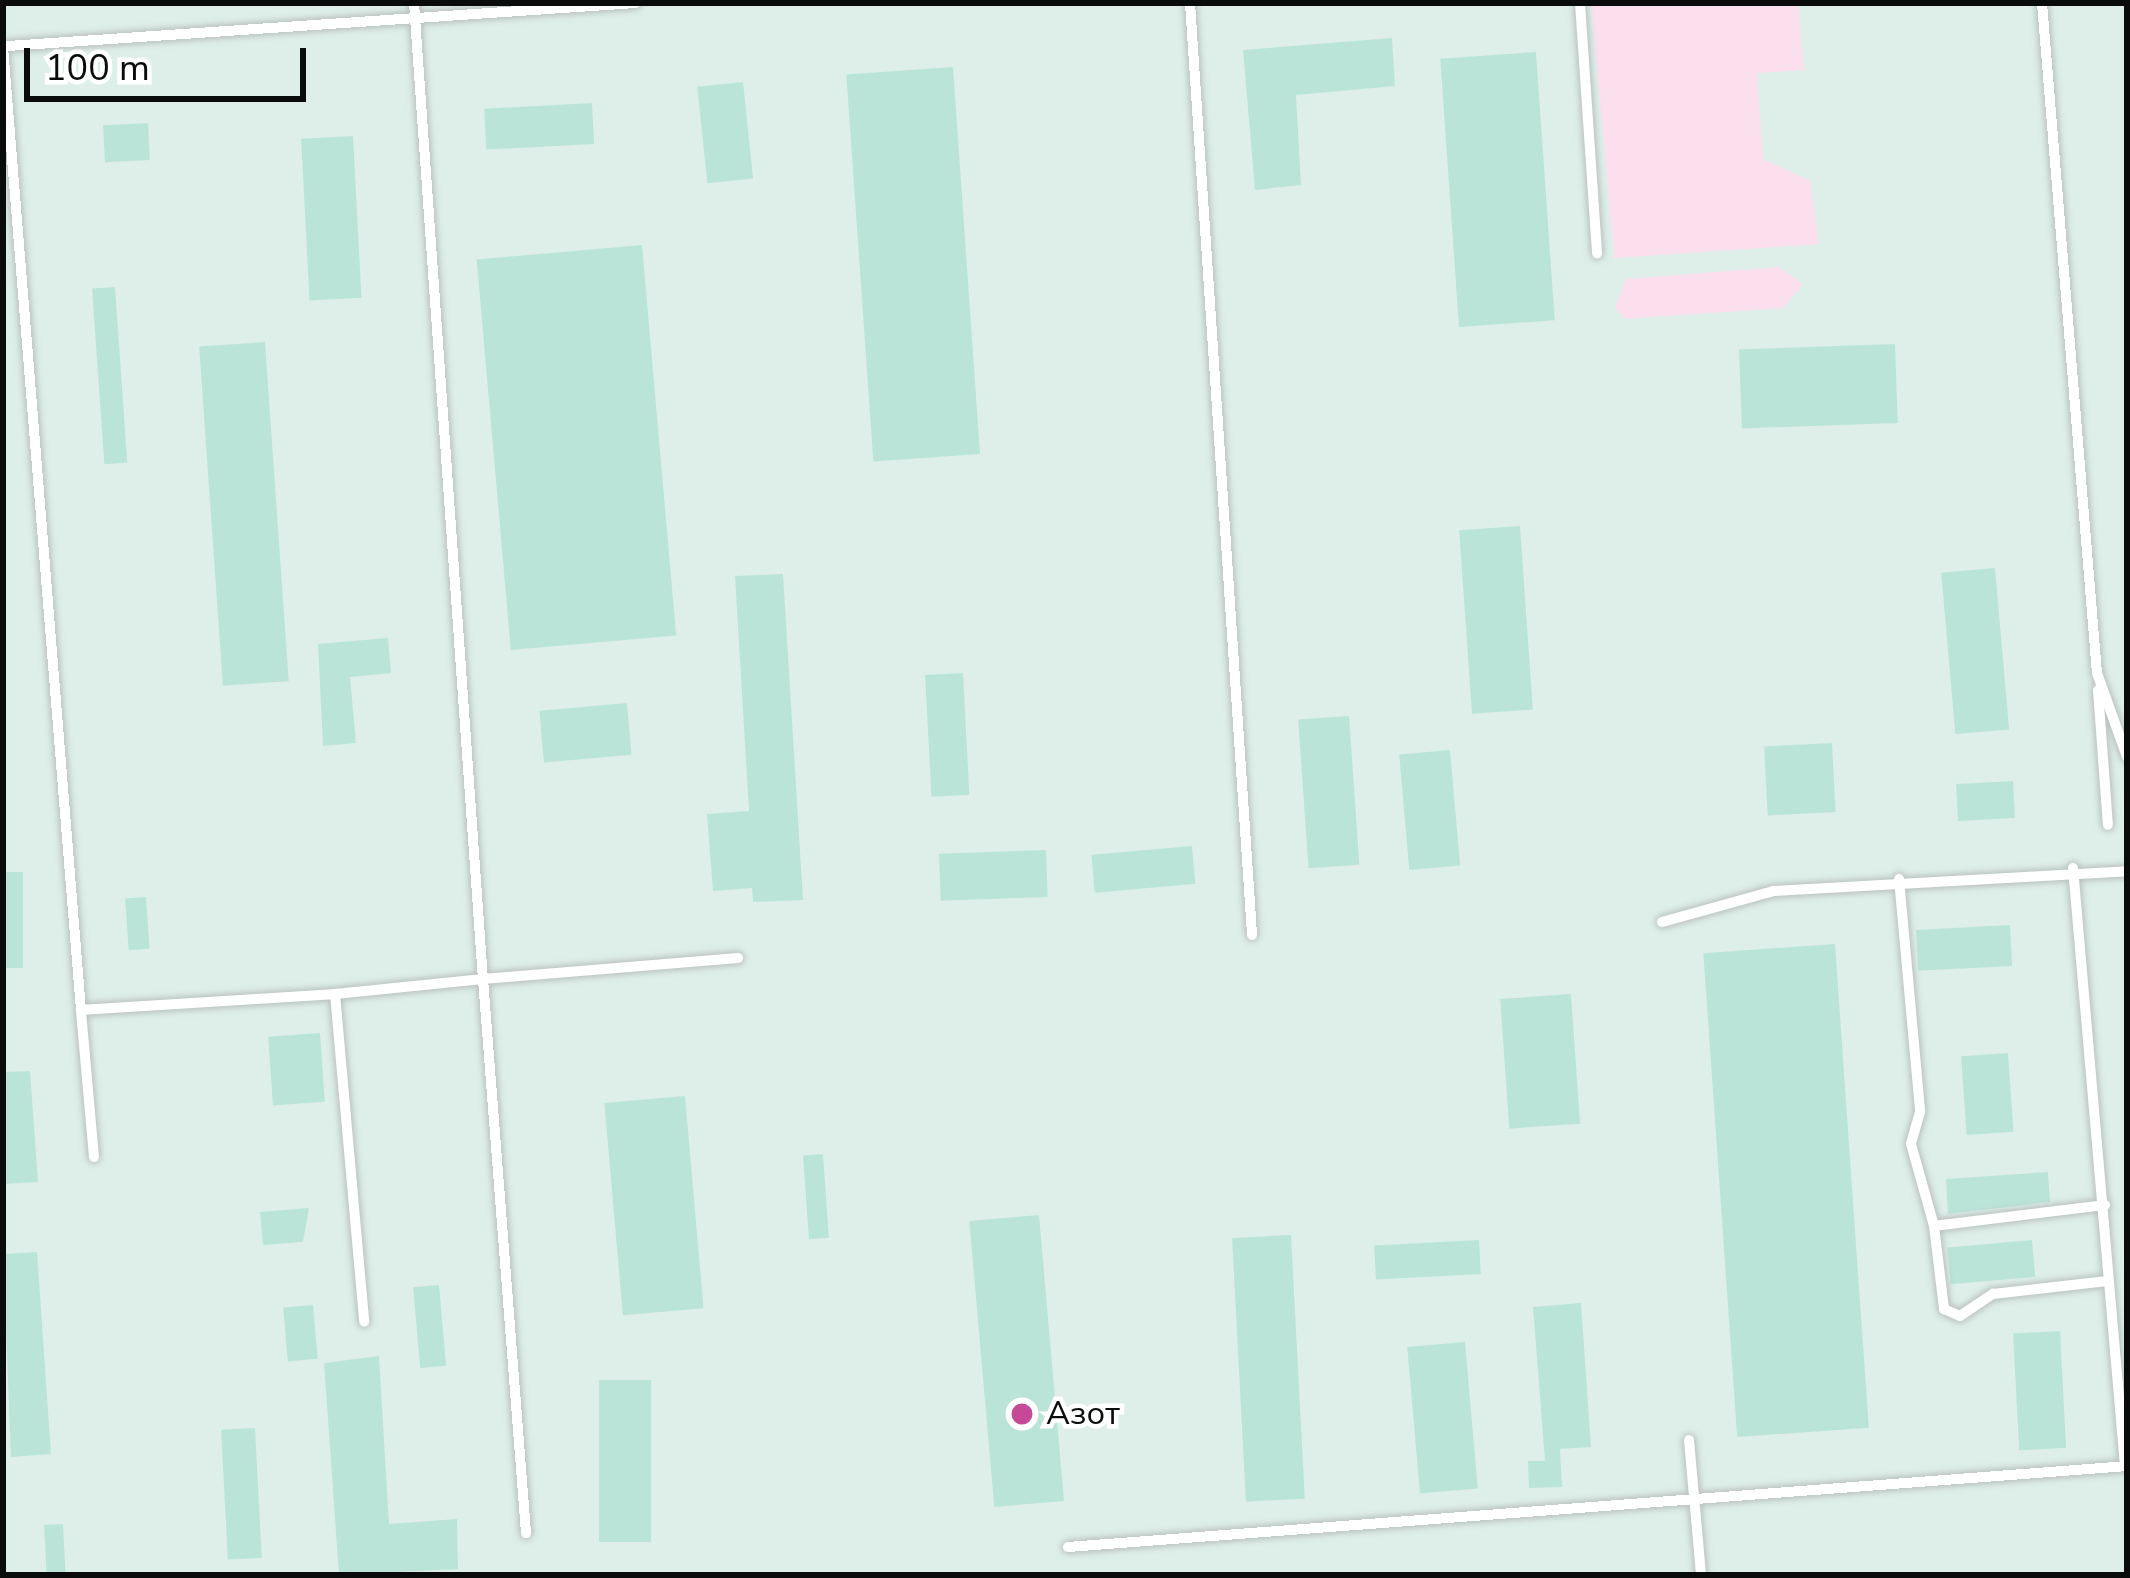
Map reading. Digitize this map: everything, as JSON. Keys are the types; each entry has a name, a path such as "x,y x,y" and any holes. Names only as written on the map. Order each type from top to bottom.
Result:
{"lane":[{"path":"414,3 526,1533"},
{"path":"94,1157 6,46 636,3"},
{"path":"1190,3 1252,934"},
{"path":"1580,3 1597,253"},
{"path":"2042,3 2108,824"},
{"path":"2097,673 2127,757"},
{"path":"1662,922 1774,891 2073,868 2127,871"},
{"path":"1068,1547 1694,1494 2126,1466 2073,868"},
{"path":"1898,878 1920,1112 1912,1144 1934,1226 1944,1309 1960,1316 1993,1294 2108,1280"},
{"path":"81,1010 335,994 738,958"},
{"path":"335,994 364,1322"},
{"path":"1934,1226 2105,1205"},
{"path":"1689,1440 1701,1575"}],"shaded area":[{"path":"3,3 2127,3 2127,1575 3,1575"},
{"path":"1591,3 1798,3 1804,70 1757,73 1763,159 1810,181 1819,244 1614,258"},
{"path":"1779,267 1803,284 1783,308 1625,319 1615,308 1626,279"}],"building":[{"path":"1392,38 1395,86 1296,95 1301,185 1255,190 1243,50"},
{"path":"1536,52 1555,320 1459,327 1440,59"},
{"path":"953,67 980,454 873,462 846,74"},
{"path":"743,82 753,178 707,183 697,87"},
{"path":"592,103 594,144 486,150 484,109"},
{"path":"148,123 150,160 105,162 103,125"},
{"path":"353,136 361,298 310,300 301,139"},
{"path":"642,245 676,636 511,650 477,259"},
{"path":"115,287 127,463 104,464 92,289"},
{"path":"265,342 289,681 223,686 199,347"},
{"path":"1895,344 1898,423 1742,428 1739,349"},
{"path":"1520,526 1533,710 1472,714 1459,530"},
{"path":"1995,568 2009,729 1955,734 1941,573"},
{"path":"783,574 803,900 753,902 752,888 713,891 707,814 749,811 735,576"},
{"path":"388,638 391,673 350,677 356,743 323,746 318,644"},
{"path":"963,673 969,795 931,797 925,675"},
{"path":"627,703 632,755 544,762 539,711"},
{"path":"1349,716 1359,865 1309,868 1298,720"},
{"path":"1832,743 1836,812 1768,815 1764,747"},
{"path":"1450,750 1460,866 1409,870 1399,754"},
{"path":"2013,781 2015,818 1958,821 1956,784"},
{"path":"1192,846 1195,884 1095,893 1091,855"},
{"path":"1046,850 1048,897 941,901 939,854"},
{"path":"3,872 23,872 23,968 3,968"},
{"path":"146,897 150,949 129,950 125,898"},
{"path":"2010,925 2012,966 1918,971 1916,930"},
{"path":"1835,944 1869,1428 1737,1437 1703,953"},
{"path":"1571,994 1580,1124 1509,1129 1500,999"},
{"path":"320,1033 325,1102 273,1105 268,1037"},
{"path":"2008,1053 2014,1132 1967,1135 1961,1056"},
{"path":"30,1071 38,1182 3,1184 3,1072"},
{"path":"685,1096 704,1308 623,1315 604,1103"},
{"path":"823,1154 829,1238 809,1239 803,1155"},
{"path":"2048,1172 2050,1202 1948,1214 1946,1179"},
{"path":"309,1208 303,1242 263,1245 260,1212"},
{"path":"1039,1215 1064,1501 994,1507 969,1221"},
{"path":"1291,1235 1305,1499 1246,1502 1232,1238"},
{"path":"1479,1240 1481,1274 1376,1279 1374,1245"},
{"path":"2032,1240 2035,1277 1951,1284 1947,1247"},
{"path":"37,1252 51,1454 11,1457 3,1254"},
{"path":"439,1285 446,1366 420,1368 413,1287"},
{"path":"1581,1303 1591,1447 1560,1449 1562,1487 1529,1488 1528,1461 1545,1461 1533,1307"},
{"path":"313,1305 318,1359 288,1361 283,1308"},
{"path":"2060,1331 2066,1448 2019,1450 2013,1333"},
{"path":"1465,1342 1478,1488 1420,1493 1407,1347"},
{"path":"379,1356 389,1524 457,1519 458,1569 339,1575 324,1363"},
{"path":"599,1380 651,1380 651,1542 599,1542"},
{"path":"255,1428 262,1558 228,1560 221,1430"},
{"path":"63,1524 66,1575 47,1575 44,1525"}],"place":[{"name":"Азот","path":"1022,1414"}]}
